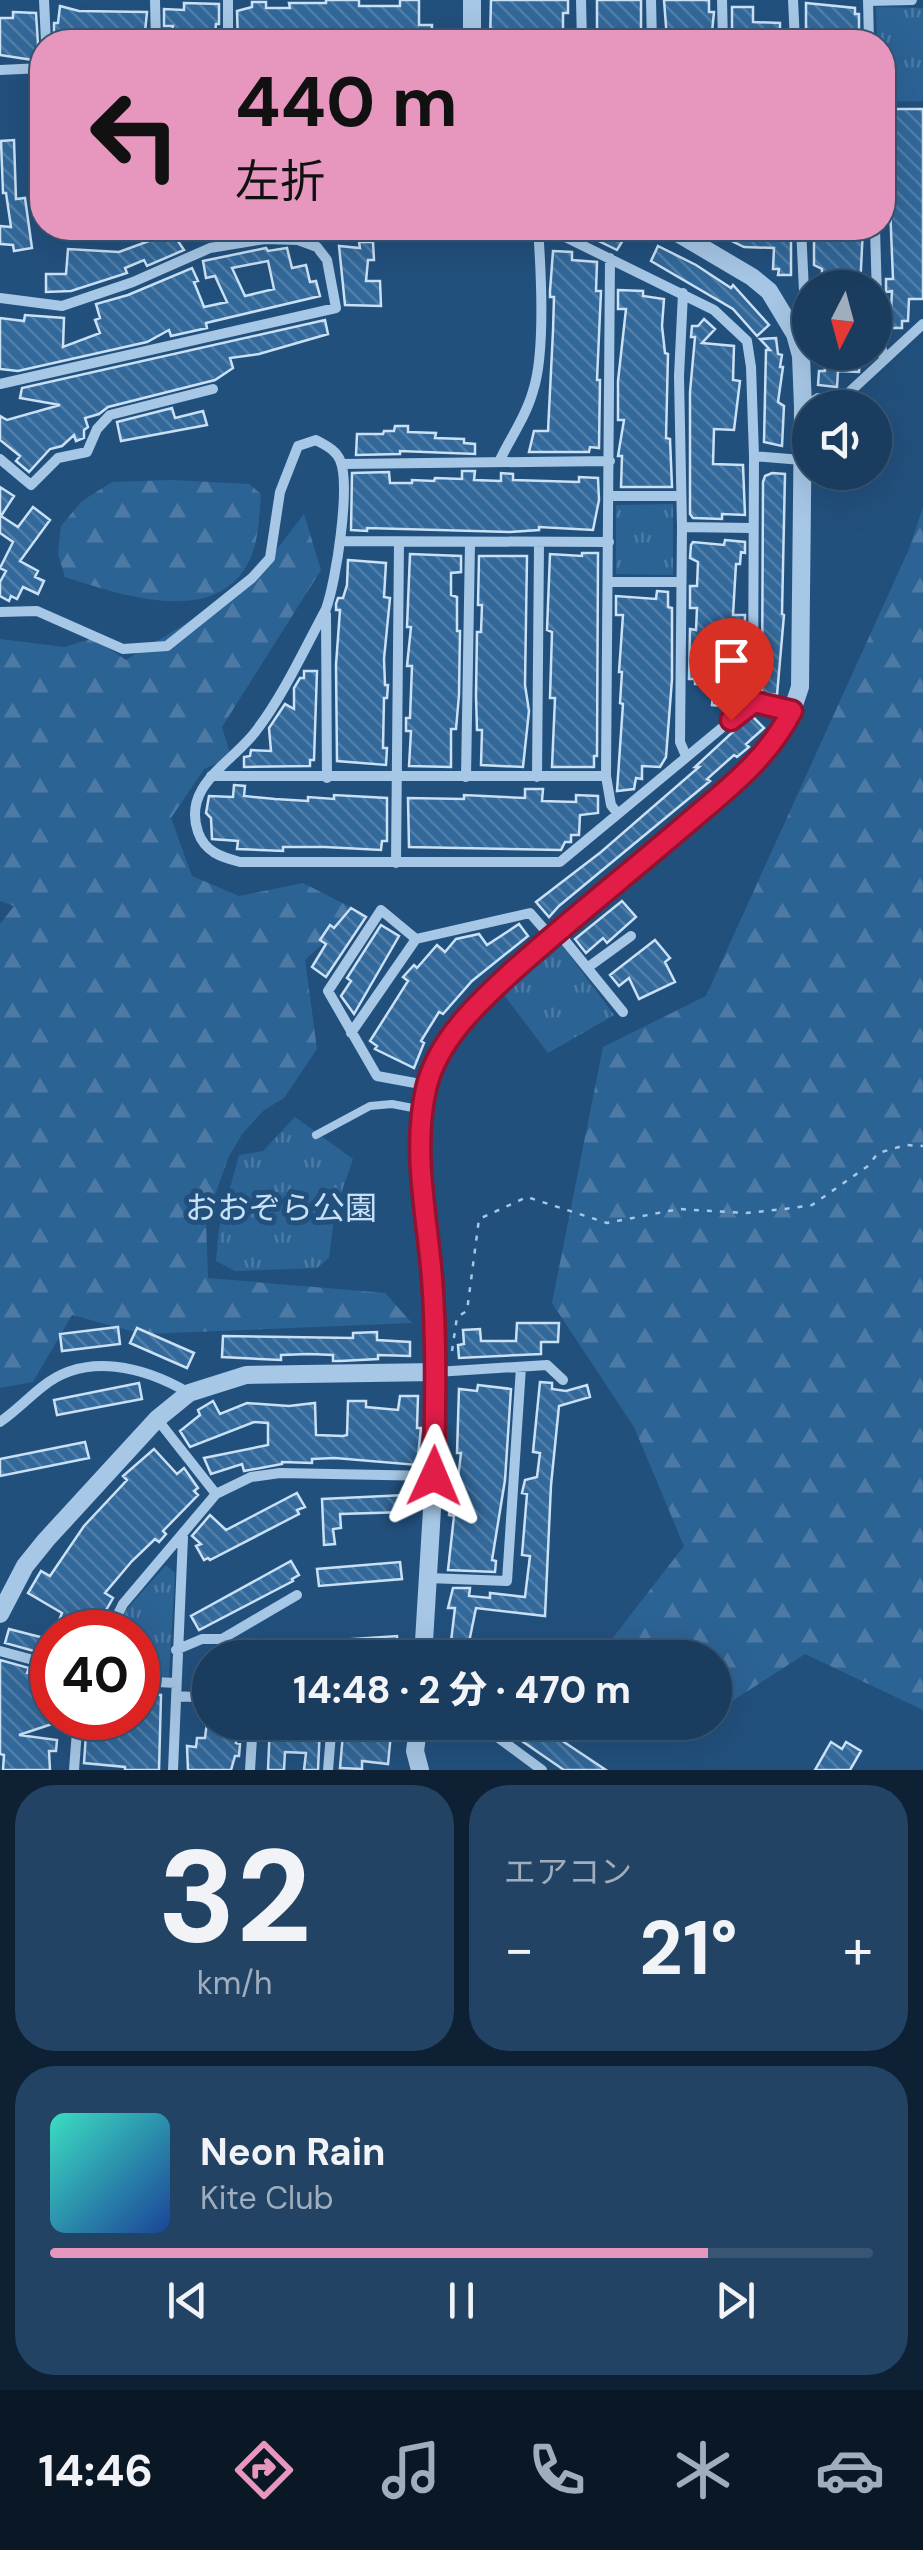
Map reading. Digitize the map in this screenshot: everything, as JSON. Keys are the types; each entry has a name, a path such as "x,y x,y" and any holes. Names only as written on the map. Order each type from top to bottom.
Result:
{"street":[{"path":"44,0 45,30"},
{"path":"155,0 156,30"},
{"path":"228,0 228,30"},
{"path":"472,0 472,30"},
{"path":"581,0 582,30"},
{"path":"651,0 652,30"},
{"path":"722,0 723,30"},
{"path":"794,0 795,30"},
{"path":"869,30 868,1 912,0"},
{"path":"0,70 30,69"},
{"path":"0,298 62,306 133,282 210,248 259,240"},
{"path":"0,384 336,308 327,260 317,246 298,240"},
{"path":"499,462 524,417 534,388 539,359 539,240"},
{"path":"572,240 714,310 747,341 754,456 754,702"},
{"path":"692,240 722,256 769,291 792,328"},
{"path":"802,240 803,270"},
{"path":"875,240 876,270"},
{"path":"610,258 606,776 611,805 618,814"},
{"path":"683,293 679,376 680,742 686,756"},
{"path":"892,352 923,324"},
{"path":"851,390 872,370"},
{"path":"0,459 31,485 58,458 88,452 97,429 110,415 213,389"},
{"path":"0,612 37,610 124,649 167,646 252,578 270,558 280,492 298,446 316,440 334,450 342,464 341,541 326,609 256,732 198,794 194,818 206,847 218,856 240,862 560,862 754,702"},
{"path":"754,456 792,459"},
{"path":"342,464 610,461"},
{"path":"424,1640 442,1371 419,1160 426,1085 458,1024 472,1009 554,934 748,772 777,739 800,687 802,490"},
{"path":"608,496 680,496"},
{"path":"682,527 751,528"},
{"path":"341,541 609,542"},
{"path":"396,862 398,542"},
{"path":"466,777 470,543"},
{"path":"537,777 540,544"},
{"path":"608,582 680,582"},
{"path":"326,609 327,778"},
{"path":"754,702 792,711"},
{"path":"211,776 606,776"},
{"path":"416,940 381,910 328,991 378,1076 426,1085"},
{"path":"351,1033 416,940 530,913 587,968 622,1012"},
{"path":"587,968 630,936"},
{"path":"0,1614 26,1566 46,1540 157,1418 188,1393 246,1375 548,1365 564,1380"},
{"path":"0,1422 42,1386 80,1370 116,1366 142,1370 188,1393"},
{"path":"428,1578 507,1581 521,1367"},
{"path":"157,1418 216,1494"},
{"path":"119,1610 216,1494 251,1477 434,1476"},
{"path":"173,1770 182,1537"},
{"path":"176,1650 202,1639 222,1639 296,1595"},
{"path":"0,1652 30,1660"},
{"path":"160,1683 176,1684"},
{"path":"176,1696 192,1697"},
{"path":"74,1770 76,1740"},
{"path":"250,1770 252,1740"},
{"path":"328,1770 330,1740"},
{"path":"417,1740 420,1770"},
{"path":"501,1740 542,1770"}],"lane":[{"path":"316,1135 370,1106 392,1104 423,1110"}],"path":[{"path":"442,1371 457,1317 467,1311 479,1219 527,1197 607,1222 679,1209 746,1213 812,1205 868,1166 878,1154 906,1145 923,1146"}],"green space":[{"path":"876,7 923,8 923,101 895,102 895,30 877,30"},
{"path":"112,482 249,484 261,494 254,547 233,583 213,595 164,601 65,577 58,554 61,526 82,501"},
{"path":"673,504 673,575 616,574 616,505"},
{"path":"923,507 923,1710 805,1654 732,1701 732,1640 611,1640 684,1546 634,1427 552,1303 603,1047 706,996 909,549"},
{"path":"304,514 321,570 222,727 231,757 204,769 171,818 192,876 239,896 303,883 358,911 305,960 317,1049 284,1098 264,1110 229,1156 206,1220 208,1278 385,1293 412,1323 143,1334 72,1315 33,1382 0,1388 0,924 14,906 0,901 0,639 65,647 93,638 126,660 250,584"},
{"path":"562,945 614,1015 548,1053 504,995"},
{"name":"おおぞら公園","path":"295,1117 353,1159 335,1211 329,1258 317,1268 235,1271 216,1261 219,1229 239,1155 263,1151"},
{"path":"166,1565 175,1573 169,1677 160,1676 160,1610 127,1609"}],"building":[{"path":"359,0 359,6 400,6 400,0 419,0 419,25 432,25 432,30 238,30 237,11 252,7 252,2 266,2 266,8 290,8 289,3"},
{"path":"491,0 568,0 563,30 490,30"},
{"path":"597,0 641,0 641,30 597,30"},
{"path":"664,0 709,0 709,12 714,12 712,30 666,30"},
{"path":"184,3 219,4 219,24 215,30 172,30 173,26 164,26 164,9 184,10"},
{"path":"806,3 855,8 855,14 859,14 859,30 806,30"},
{"path":"60,6 79,11 147,12 145,30 54,30 54,23 58,23"},
{"path":"732,7 753,7 753,22 780,23 780,30 732,30"},
{"path":"13,12 36,13 37,30 30,30 30,60 0,55 0,18 13,18"},
{"path":"895,109 923,109 923,299 909,299 908,321 902,321 902,328 892,328"},
{"path":"14,140 16,199 25,198 32,248 14,251 13,245 0,244 0,226 11,227 3,193 1,141"},
{"path":"152,240 177,240 184,250 147,266 144,260 125,268 127,273 71,291 46,292 46,274 66,274 68,249 119,252"},
{"path":"597,240 623,240 617,250"},
{"path":"730,240 791,240 791,275 778,275 779,269 773,269 774,248 744,247"},
{"path":"814,240 862,240 861,270 822,269 814,265"},
{"path":"359,242 373,242 374,260 368,260 366,281 380,281 381,306 345,305 339,246 360,248"},
{"path":"658,246 731,288 733,285 769,325 757,336 733,309 651,261"},
{"path":"266,248 287,248 292,268 306,265 310,282 316,281 320,296 206,323 207,328 171,336 169,330 147,342 18,371 0,369 0,318 64,318 63,347 100,333 95,320 100,318 96,304 192,268 204,307 227,302 215,276 206,278 203,261","holes":["268,261 274,289 245,296 232,268"]},
{"path":"553,251 572,252 572,260 597,262 596,291 601,291 599,448 590,447 589,452 529,452 534,431 548,431"},
{"path":"618,290 643,291 643,296 664,299 662,326 668,354 666,438 670,439 672,487 621,487 622,456 618,456 624,420 618,420 618,381 626,309 618,309"},
{"path":"704,319 715,329 702,343 734,346 733,380 740,381 734,430 714,429 713,464 743,465 745,515 722,514 722,519 693,518 690,514 690,392 695,337 691,337 692,326 698,326"},
{"path":"325,320 328,334 259,354 230,358 233,368 215,380 108,407 85,418 88,427 84,438 76,441 74,435 62,446 50,449 29,472 16,461 20,456 0,440 0,416 7,420 60,405 20,398 22,388"},
{"path":"776,338 783,367 778,402 784,406 782,446 764,442 766,350 770,350 760,339"},
{"path":"859,370 838,371 837,387 818,385 819,371"},
{"path":"172,408 175,418 203,411 207,425 121,441 117,422"},
{"path":"395,426 408,426 408,432 436,433 435,438 464,439 464,443 475,444 475,454 400,451 356,455 357,434 383,434 394,431"},
{"path":"462,471 475,471 474,480 501,481 501,473 513,474 513,480 579,482 579,477 598,478 599,500 593,530 351,530 352,473 389,472 390,483 412,483 435,478 462,479"},
{"path":"772,473 785,474 784,615 777,695 762,693 763,482"},
{"path":"0,487 14,496 1,516 18,527 33,507 50,520 20,561 38,571 35,577 44,581 38,594 23,587 17,599 11,596 9,601 0,596 0,582 6,571 0,568 13,542 0,533"},
{"path":"725,540 745,542 745,553 741,552 740,564 736,564 733,615 745,615 744,680 738,680 737,691 726,690 738,703 733,707 712,705 714,684 695,684 695,679 689,679 690,629 696,630 697,608 690,608 690,586 697,586 698,562 690,558 691,545 724,545"},
{"path":"598,553 597,756 594,767 552,767 555,698 550,698 552,632 547,630 550,554"},
{"path":"410,554 461,556 461,572 451,573 451,595 457,597 460,631 459,695 456,729 451,729 451,767 409,766 411,731 406,731 406,718 410,718 412,666 407,666"},
{"path":"479,556 527,556 525,685 529,711 523,767 481,765 482,730 477,730 476,696 477,632 481,632 482,605 478,605"},
{"path":"348,560 386,563 384,597 390,598 384,659 388,685 384,698 386,765 337,761 340,610 336,610 336,604 338,598 343,598 347,585"},
{"path":"657,591 668,592 668,607 672,608 666,757 660,767 642,766 642,779 636,778 634,789 617,791 623,704 619,672 623,615 616,615 616,596 656,599"},
{"path":"304,671 317,671 314,760 310,760 310,766 244,767 244,757 250,756 251,750 271,751 269,728 285,704 294,709 294,688 304,678"},
{"path":"751,715 764,728 746,744 749,747 737,757 734,755 707,779 710,781 549,917 536,902 699,767 695,767"},
{"path":"234,785 245,786 244,796 275,799 308,801 308,797 334,799 334,795 387,798 387,841 382,841 381,850 237,849 238,841 212,839 211,818 206,813 209,796 233,797"},
{"path":"525,789 543,789 542,801 576,802 576,795 598,796 598,813 580,815 579,835 571,835 571,842 565,842 561,850 409,847 408,798 525,798"},
{"path":"622,901 636,917 607,943 603,938 586,953 575,939"},
{"path":"351,908 366,917 326,977 312,967 326,944 320,940 330,925 334,928"},
{"path":"519,924 528,936 472,981 443,1014 439,1012 421,1041 424,1043 414,1068 375,1049 377,1046 370,1041 408,981 403,977 414,965 417,968 437,945 445,952 456,939 479,934 487,945"},
{"path":"381,925 399,936 354,1014 341,996 351,981 347,978"},
{"path":"655,940 670,958 665,962 675,982 639,999 629,978 619,986 610,975"},
{"path":"517,1323 559,1323 558,1342 541,1342 541,1354 459,1358 463,1330 480,1329 481,1341 516,1341"},
{"path":"118,1327 120,1344 62,1351 60,1334"},
{"path":"137,1328 194,1353 187,1368 130,1343"},
{"path":"377,1332 377,1340 410,1342 410,1356 378,1355 378,1359 340,1361 333,1361 333,1355 309,1354 281,1355 281,1360 222,1357 223,1336 353,1338 353,1333"},
{"path":"540,1382 566,1391 587,1385 590,1397 559,1406 545,1616 476,1608 469,1640 451,1640 455,1608 448,1608 453,1588 470,1588 469,1596 490,1598 490,1593 525,1597 530,1556 522,1555 527,1494 522,1493 525,1480 537,1477 540,1453 533,1452"},
{"path":"139,1383 142,1399 57,1415 54,1400"},
{"path":"478,1385 511,1389 505,1480 492,1560 496,1561 495,1572 448,1570 454,1516 449,1515 461,1453 457,1453 459,1389 477,1391"},
{"path":"400,1396 418,1396 417,1428 421,1428 417,1465 312,1459 312,1463 282,1462 244,1471 242,1464 211,1474 204,1458 268,1445 268,1423 254,1422 190,1447 180,1431 200,1415 198,1410 213,1401 220,1414 247,1403 315,1403 316,1435 343,1436 347,1435 348,1401 366,1401 366,1407 398,1410"},
{"path":"85,1442 89,1458 0,1476 0,1459"},
{"path":"154,1449 177,1474 184,1468 198,1488 194,1491 198,1495 163,1531 166,1534 159,1542 155,1539 105,1593 113,1598 106,1610 57,1610 28,1593 41,1571 50,1576 84,1526 127,1480 123,1476"},
{"path":"297,1493 305,1507 297,1510 299,1514 204,1560 196,1546 201,1544 192,1536 210,1515 226,1530"},
{"path":"405,1495 406,1512 340,1514 341,1528 333,1529 335,1544 324,1545 322,1499"},
{"path":"291,1561 299,1575 293,1581 199,1630 191,1616"},
{"path":"400,1562 402,1579 319,1586 317,1569"},
{"path":"9,1629 30,1634 30,1650 5,1643"},
{"path":"397,1636 397,1640 339,1640"},
{"path":"0,1660 29,1668 30,1731 19,1735 30,1736 30,1740 57,1740 56,1751 49,1751 50,1770 3,1770 4,1755 0,1754"},
{"path":"86,1740 160,1740 159,1770 125,1770 84,1763"},
{"path":"197,1740 236,1740 240,1744 231,1770 188,1770 187,1746 196,1747"},
{"path":"269,1740 319,1740 318,1770 304,1770 306,1753 285,1752 284,1770 268,1770"},
{"path":"342,1740 390,1740 388,1764 362,1761 362,1769 340,1768"},
{"path":"520,1740 561,1740 606,1770 564,1770"},
{"path":"831,1742 842,1749 846,1742 861,1751 850,1770 815,1770"}],"route":[{"path":"434,1476 436,1372 432,1280 419,1160 426,1085 458,1024 472,1009 551,937 748,772 777,739 792,711 754,702 731,720"}]}
